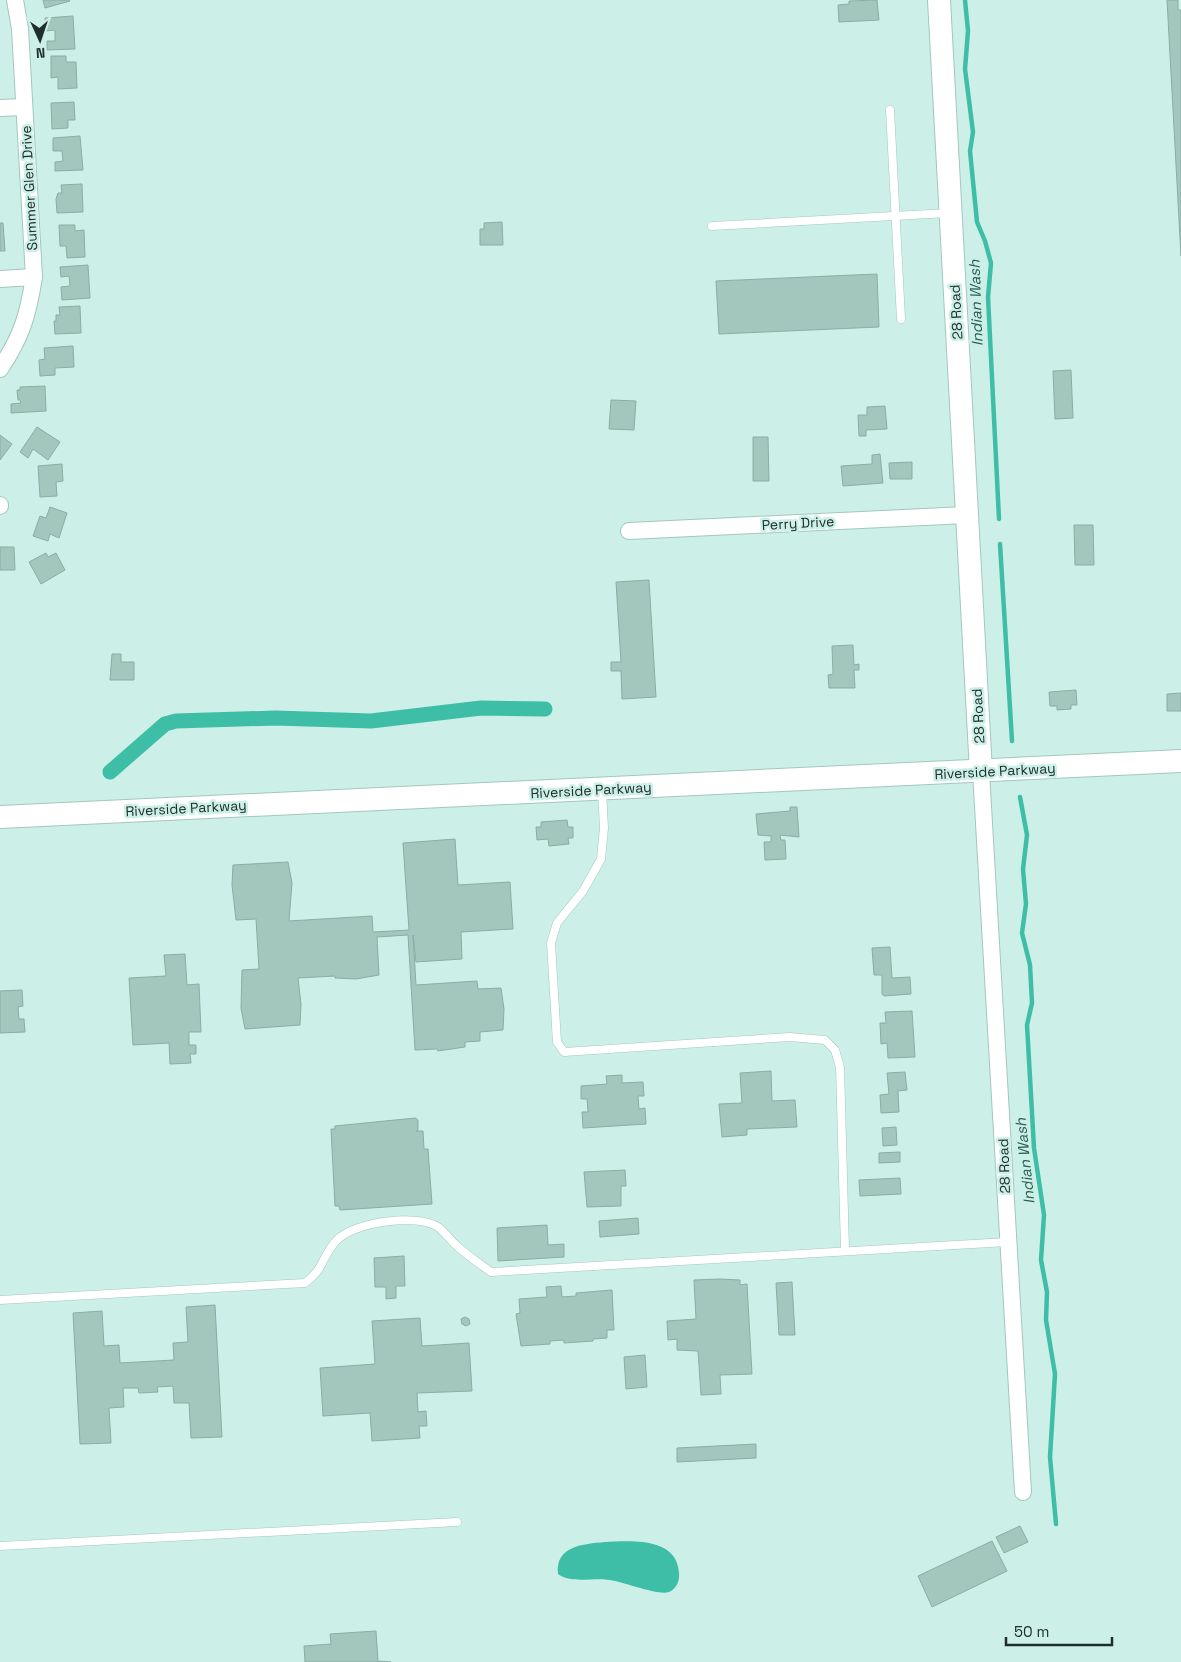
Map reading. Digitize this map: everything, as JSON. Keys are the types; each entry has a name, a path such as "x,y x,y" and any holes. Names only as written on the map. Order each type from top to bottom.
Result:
{"main road":[{"name":"28 Road","path":"939,0 981,772"},
{"name":"Riverside Parkway","path":"0,817 981,772 1181,761"}],"street":[{"name":"Summer Glen Drive","path":"0,369 16,345 25,321 34,277 20,29 15,0"},
{"path":"0,108 24,107"},
{"path":"0,279 34,277"},
{"name":"Perry Drive","path":"629,531 966,515"},
{"name":"28 Road","path":"981,772 1003,1122 1007,1242 1023,1492"}],"lane":[{"path":"890,110 901,318"},
{"path":"712,226 950,213"},
{"path":"602,789 604,828 601,859 583,891 557,923 551,943 557,1042 564,1052 790,1037 825,1040 835,1050 840,1067 846,1250"},
{"path":"0,1300 304,1283 318,1274 336,1241 352,1228 372,1223 416,1221 437,1227 458,1247 491,1272 1007,1242"},
{"path":"0,1546 458,1522"}],"shaded area":[{"path":"605,1542 639,1542 662,1547 676,1561 679,1579 674,1589 664,1593 610,1580 576,1580 558,1574 558,1565 561,1557 566,1552 572,1548"}],"building":[{"path":"43,0 69,0 70,1 45,8"},
{"path":"877,0 879,20 839,22 838,5 849,4 849,1"},
{"path":"1167,0 1178,0 1178,10 1181,10 1181,256"},
{"path":"73,16 75,49 47,50 47,41 55,41 55,30 46,31 45,18"},
{"path":"51,56 66,56 66,62 76,62 77,88 58,89 58,77 51,78"},
{"path":"74,102 75,120 68,120 68,128 52,129 51,103"},
{"path":"80,136 83,170 55,171 55,162 63,161 62,151 53,151 53,138"},
{"path":"82,184 83,212 57,213 56,199 58,193 62,193 61,185"},
{"path":"502,222 503,245 480,245 480,229 484,229 484,223"},
{"path":"0,223 3,223 5,251 0,251"},
{"path":"59,225 75,225 75,231 84,230 85,257 67,258 66,246 60,246"},
{"path":"88,265 90,298 62,300 61,287 70,286 69,276 61,277 60,267"},
{"path":"877,274 879,327 719,334 716,281"},
{"path":"80,306 81,333 55,334 54,321 56,321 56,315 60,315 59,307"},
{"path":"73,346 74,367 55,368 55,375 40,376 39,360 45,359 44,348"},
{"path":"1071,370 1073,418 1055,419 1053,371"},
{"path":"45,386 46,411 11,413 11,404 21,403 18,400 17,390 20,390 20,387"},
{"path":"611,400 636,401 634,430 609,429"},
{"path":"885,406 887,429 866,430 866,436 859,436 858,415 867,415 867,407"},
{"path":"37,427 60,442 48,460 33,449 28,458 20,452"},
{"path":"0,435 12,444 0,460"},
{"path":"753,437 768,437 769,481 753,481"},
{"path":"880,454 883,483 843,486 841,466 872,464 872,455"},
{"path":"912,462 912,479 890,479 889,463"},
{"path":"62,464 63,481 56,482 57,496 40,497 38,466"},
{"path":"50,507 67,513 59,538 50,534 48,541 33,536 40,516 46,518"},
{"path":"1074,525 1093,525 1094,565 1075,565"},
{"path":"0,547 14,547 15,570 0,570"},
{"path":"46,553 48,557 56,553 65,570 41,584 29,562"},
{"path":"649,580 656,697 622,699 621,671 611,671 611,662 621,662 616,582"},
{"path":"853,645 854,665 859,664 859,670 854,670 855,688 829,688 828,675 833,674 832,646"},
{"path":"112,654 121,654 121,662 134,662 134,680 110,680"},
{"path":"1076,690 1077,705 1071,705 1071,709 1057,710 1057,706 1050,706 1049,692"},
{"path":"1181,693 1181,711 1167,711 1167,694"},
{"path":"790,807 797,807 799,837 780,835 781,840 785,840 786,859 765,860 764,842 771,842 771,836 758,835 756,814 790,811"},
{"path":"567,820 568,827 573,827 573,838 568,838 569,844 549,846 548,839 537,840 536,827 541,827 541,822"},
{"path":"455,839 458,885 510,882 513,929 461,932 462,959 416,962 413,935 416,985 477,981 478,989 501,988 504,1009 503,1030 480,1032 480,1041 465,1042 465,1047 438,1051 437,1049 415,1050 408,935 377,937 379,975 356,979 335,978 335,976 298,978 301,1004 300,1025 245,1029 241,1008 242,970 259,969 256,919 236,920 232,885 233,865 288,862 292,883 289,921 372,916 373,932 409,930 403,843"},
{"path":"890,947 892,978 910,977 911,994 884,996 882,994 882,975 874,975 872,948"},
{"path":"185,954 187,985 199,984 201,1032 189,1032 189,1045 196,1045 196,1054 190,1054 191,1063 170,1064 169,1043 133,1045 129,978 166,976 164,955"},
{"path":"22,990 23,1006 18,1007 19,1019 24,1019 25,1032 0,1033 0,991"},
{"path":"912,1011 915,1057 888,1058 887,1043 881,1044 880,1023 886,1023 885,1012"},
{"path":"771,1071 772,1101 795,1100 797,1127 747,1129 747,1135 722,1137 719,1104 742,1103 740,1073"},
{"path":"905,1072 907,1090 898,1091 899,1112 881,1113 880,1095 889,1094 887,1073"},
{"path":"622,1075 622,1083 643,1082 644,1096 638,1096 639,1109 645,1108 646,1124 583,1128 582,1112 588,1112 587,1099 581,1099 581,1086 607,1084 606,1076"},
{"path":"415,1118 418,1120 418,1130 416,1131 423,1131 424,1149 428,1149 432,1204 340,1210 339,1206 335,1206 331,1129 335,1129 335,1126"},
{"path":"896,1127 897,1145 883,1146 882,1128"},
{"path":"900,1152 900,1162 879,1163 879,1153"},
{"path":"625,1170 626,1186 621,1186 621,1206 587,1207 584,1172"},
{"path":"900,1178 901,1194 860,1196 859,1180"},
{"path":"638,1218 639,1234 600,1237 599,1221"},
{"path":"547,1225 548,1245 564,1244 564,1257 498,1261 497,1228"},
{"path":"404,1256 405,1286 396,1286 396,1298 386,1299 386,1287 375,1287 374,1258"},
{"path":"694,1280 740,1280 740,1285 747,1284 752,1374 720,1375 721,1394 701,1395 698,1351 677,1350 677,1339 668,1340 667,1321 696,1319"},
{"path":"792,1282 795,1335 779,1335 776,1283"},
{"path":"561,1286 562,1297 576,1296 576,1293 612,1290 614,1330 607,1330 607,1338 593,1339 593,1341 564,1343 564,1340 550,1341 550,1344 521,1346 516,1314 520,1313 519,1299 547,1297 546,1287"},
{"path":"215,1305 222,1437 191,1438 189,1403 174,1403 173,1386 157,1387 158,1392 139,1393 138,1388 123,1388 124,1407 109,1408 111,1443 80,1444 73,1313 102,1311 104,1346 119,1345 120,1363 174,1360 173,1343 188,1342 186,1307"},
{"path":"465,1317 469,1319 470,1324 466,1326 462,1324 461,1319"},
{"path":"420,1318 422,1346 469,1343 472,1391 417,1393 418,1412 426,1411 427,1426 419,1426 420,1438 372,1441 370,1413 323,1416 320,1368 375,1364 372,1321"},
{"path":"645,1355 647,1387 626,1389 624,1357"},
{"path":"756,1444 756,1458 677,1462 677,1448"},
{"path":"1020,1526 1028,1542 1004,1553 996,1537"},
{"path":"992,1541 1007,1571 932,1607 918,1576"},
{"path":"376,1631 378,1661 391,1662 305,1662 304,1646 331,1644 330,1634"}],"waterway":[{"name":"Indian Wash","path":"965,0 968,31 965,69 973,132 970,151 977,222 991,263 988,297 999,519"},
{"name":"Indian Wash","path":"1000,544 1012,741"},
{"path":"110,772 165,724 176,721 275,718 371,721 481,708 545,709"},
{"name":"Indian Wash","path":"1020,797 1027,835 1023,869 1026,904 1022,933 1030,965 1032,1003 1027,1025 1034,1148 1044,1215 1041,1260 1047,1292 1046,1320 1055,1374 1050,1457 1056,1524"}]}
